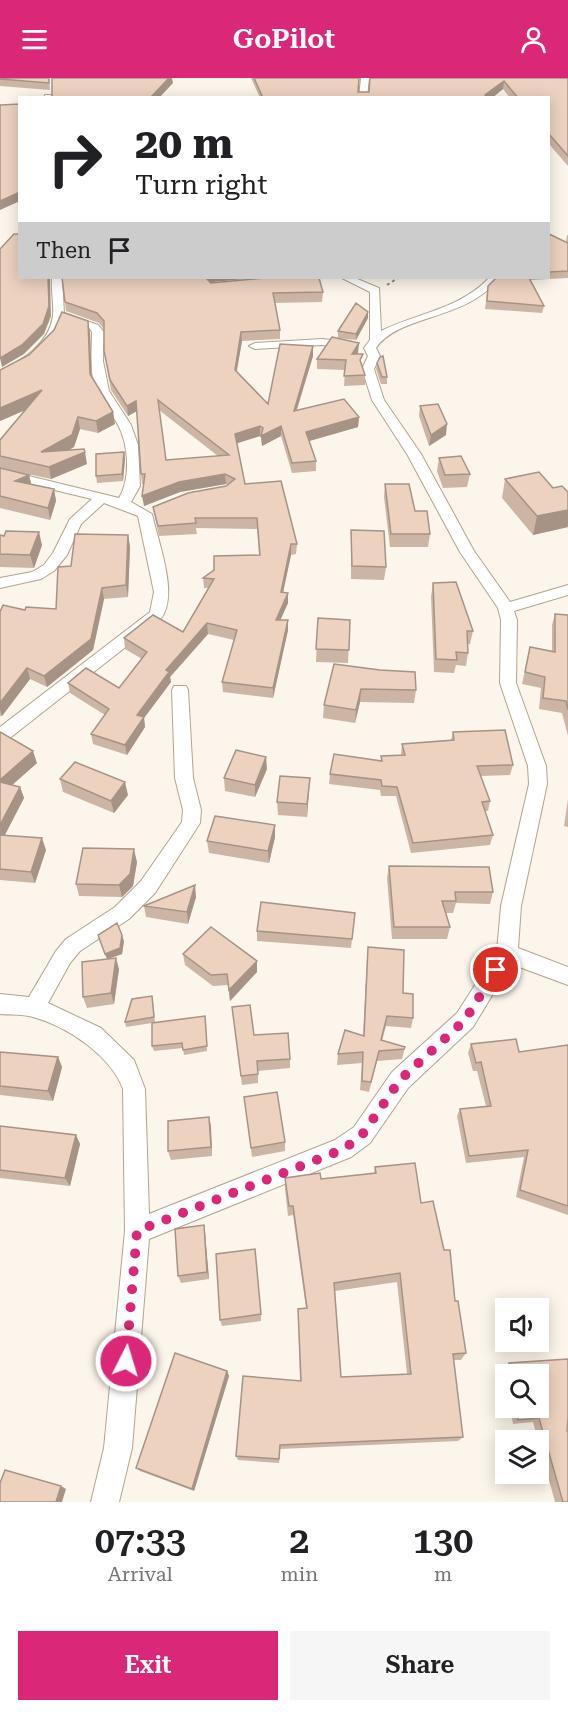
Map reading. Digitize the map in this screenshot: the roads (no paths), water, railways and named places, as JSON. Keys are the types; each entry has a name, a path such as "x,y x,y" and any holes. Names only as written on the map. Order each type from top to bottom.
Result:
{"street":[{"path":"363,96 365,78"},
{"path":"0,376 38,352 54,330 58,315 57,279"},
{"path":"137,1231 344,1149 362,1135 400,1080 465,1020 507,953 511,906 538,777 508,683 510,620 506,608 467,552 414,454 378,400 368,369 374,356 375,290 349,279"},
{"path":"255,346 332,342 373,344 421,318 467,302 493,279"},
{"path":"58,315 94,327 98,332 97,361 103,391 125,425 132,445 134,486 123,503"},
{"path":"0,473 123,503 145,514"},
{"path":"0,583 36,576 49,568 60,555 75,522 100,499"},
{"path":"145,514 163,506"},
{"path":"0,736 160,610 162,592 145,514"},
{"path":"506,608 568,590"},
{"path":"35,1007 63,957 73,945 122,913 148,887 190,823 192,810 184,778 180,690"},
{"path":"507,953 568,976"},
{"path":"0,1004 35,1007 93,1035 126,1066 134,1089 137,1231 118,1448 112,1481 105,1502"}]}
